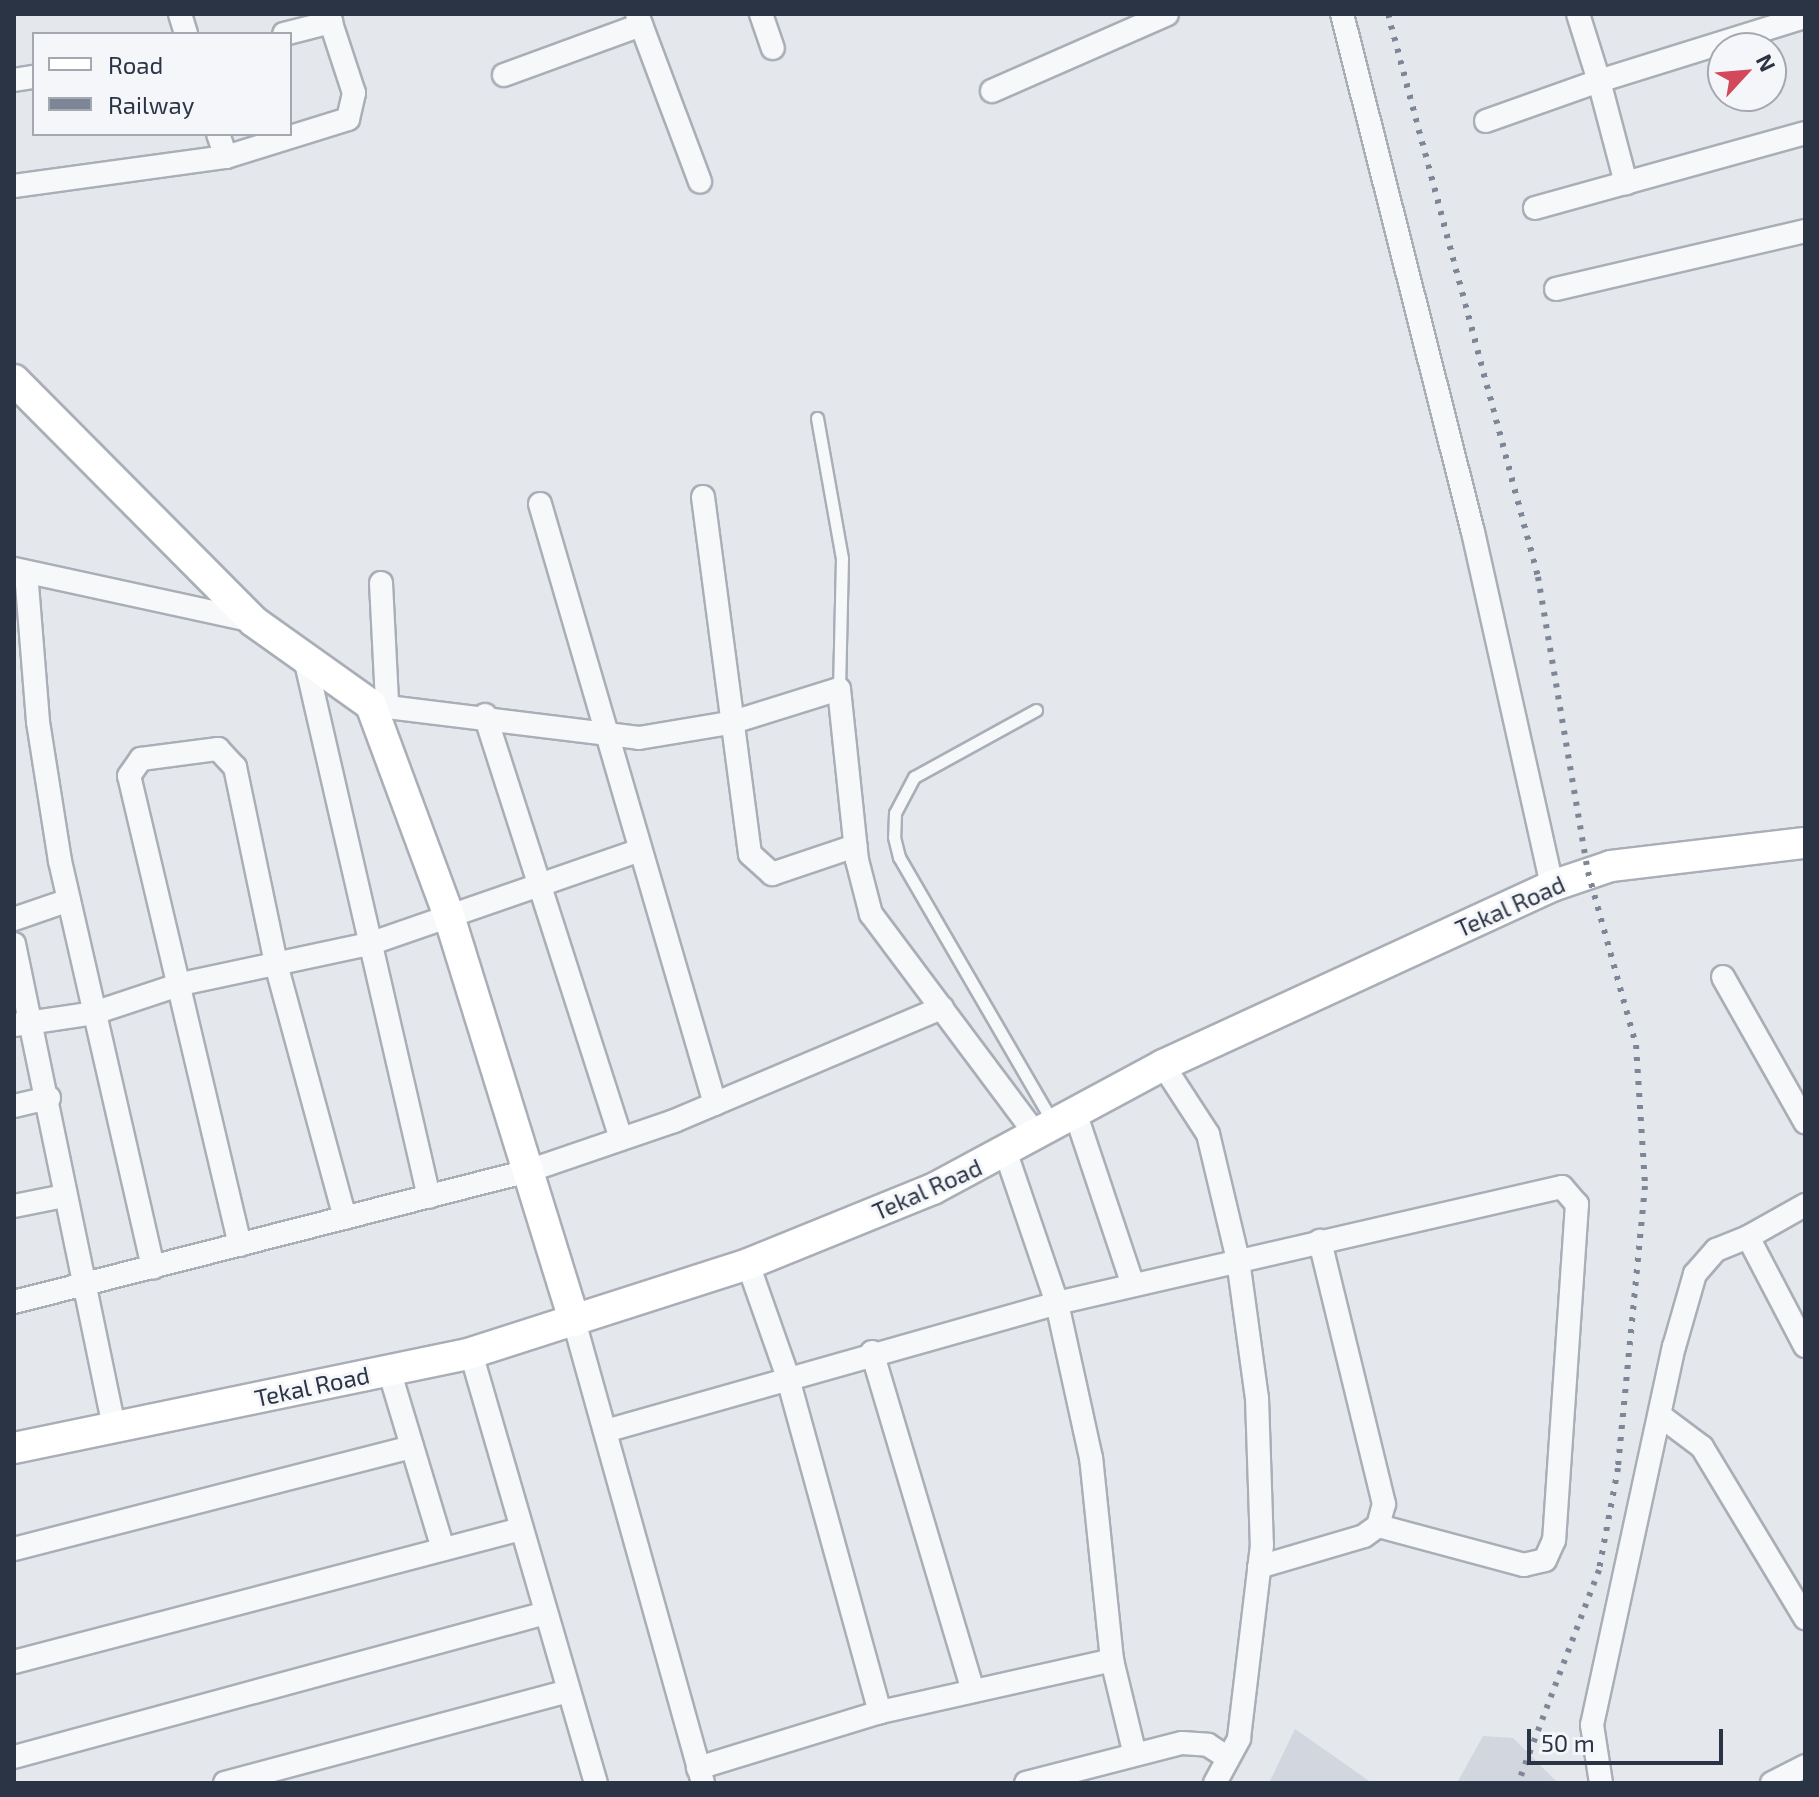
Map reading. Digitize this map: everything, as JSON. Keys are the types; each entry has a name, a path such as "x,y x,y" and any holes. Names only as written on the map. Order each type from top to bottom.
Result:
{"main road":[{"path":"14,380 253,621 379,703 449,916 574,1321"},
{"name":"Tekal Road","path":"14,1448 471,1353 748,1264 1006,1153 1054,1123 1163,1065 1552,886 1611,866 1805,843"}],"street":[{"path":"761,14 773,48"},
{"path":"992,91 1167,14"},
{"path":"1342,14 1473,532 1552,886"},
{"path":"1578,14 1626,183"},
{"path":"1486,121 1599,81 1805,17"},
{"path":"14,186 226,157 348,119 354,93 330,18 290,32"},
{"path":"504,75 639,20 700,182"},
{"path":"1535,208 1805,133"},
{"path":"219,136 226,157"},
{"path":"1556,289 1805,231"},
{"path":"703,497 730,723 758,867 772,874 855,846"},
{"path":"540,504 602,732 715,1104"},
{"path":"153,1268 69,900 38,722 20,570 253,621"},
{"path":"381,583 379,703 639,738 730,723 839,689 855,846 871,914 942,1008 1054,1123 1133,1285"},
{"path":"304,654 429,1197"},
{"path":"485,715 621,1139"},
{"path":"240,1245 181,984 129,776 141,759 218,749 227,755 276,964 345,1218"},
{"path":"21,1024 94,1013 181,984 369,944 541,889 638,851"},
{"path":"14,919 69,900"},
{"path":"14,944 21,1024 49,1098 81,1286 114,1428"},
{"path":"1723,977 1805,1122"},
{"path":"14,1302 528,1171 715,1104 942,1008"},
{"path":"1163,1065 1208,1134 1238,1260 1257,1398 1259,1567 1239,1739 1215,1783"},
{"path":"14,1106 49,1098"},
{"path":"1006,1153 1057,1303 1091,1458 1112,1660 1134,1751"},
{"path":"609,1430 787,1375 1057,1303 1536,1188 1562,1187 1577,1204 1554,1540 1545,1560 1524,1565 1378,1526 1259,1567"},
{"path":"14,1206 64,1196"},
{"path":"1601,1783 1592,1725 1695,1274 1716,1250 1748,1237 1805,1205"},
{"path":"1748,1237 1805,1346"},
{"path":"1320,1241 1384,1504 1378,1526"},
{"path":"748,1264 787,1375 880,1712"},
{"path":"574,1321 609,1430 700,1776 880,1712 1112,1660"},
{"path":"872,1352 973,1690"},
{"path":"471,1353 594,1783"},
{"path":"389,1370 443,1549"},
{"path":"1662,1417 1702,1447 1805,1618"},
{"path":"14,1549 412,1447"},
{"path":"14,1662 521,1529"},
{"path":"14,1757 546,1613"},
{"path":"225,1783 569,1691"},
{"path":"1026,1783 1134,1751 1195,1744 1228,1758"},
{"path":"1772,1783 1805,1766"}],"lane":[{"path":"817,418 842,558 839,689"},
{"path":"1036,710 914,777 895,813 894,837 899,857 1054,1123"}],"shaded area":[{"path":"1295,1729 1372,1783 1269,1783"},
{"path":"1483,1736 1513,1738 1558,1783 1457,1783"}],"railway":[{"path":"1388,14 1538,577 1588,872 1636,1045 1645,1186 1618,1468 1599,1570 1518,1783"}]}
